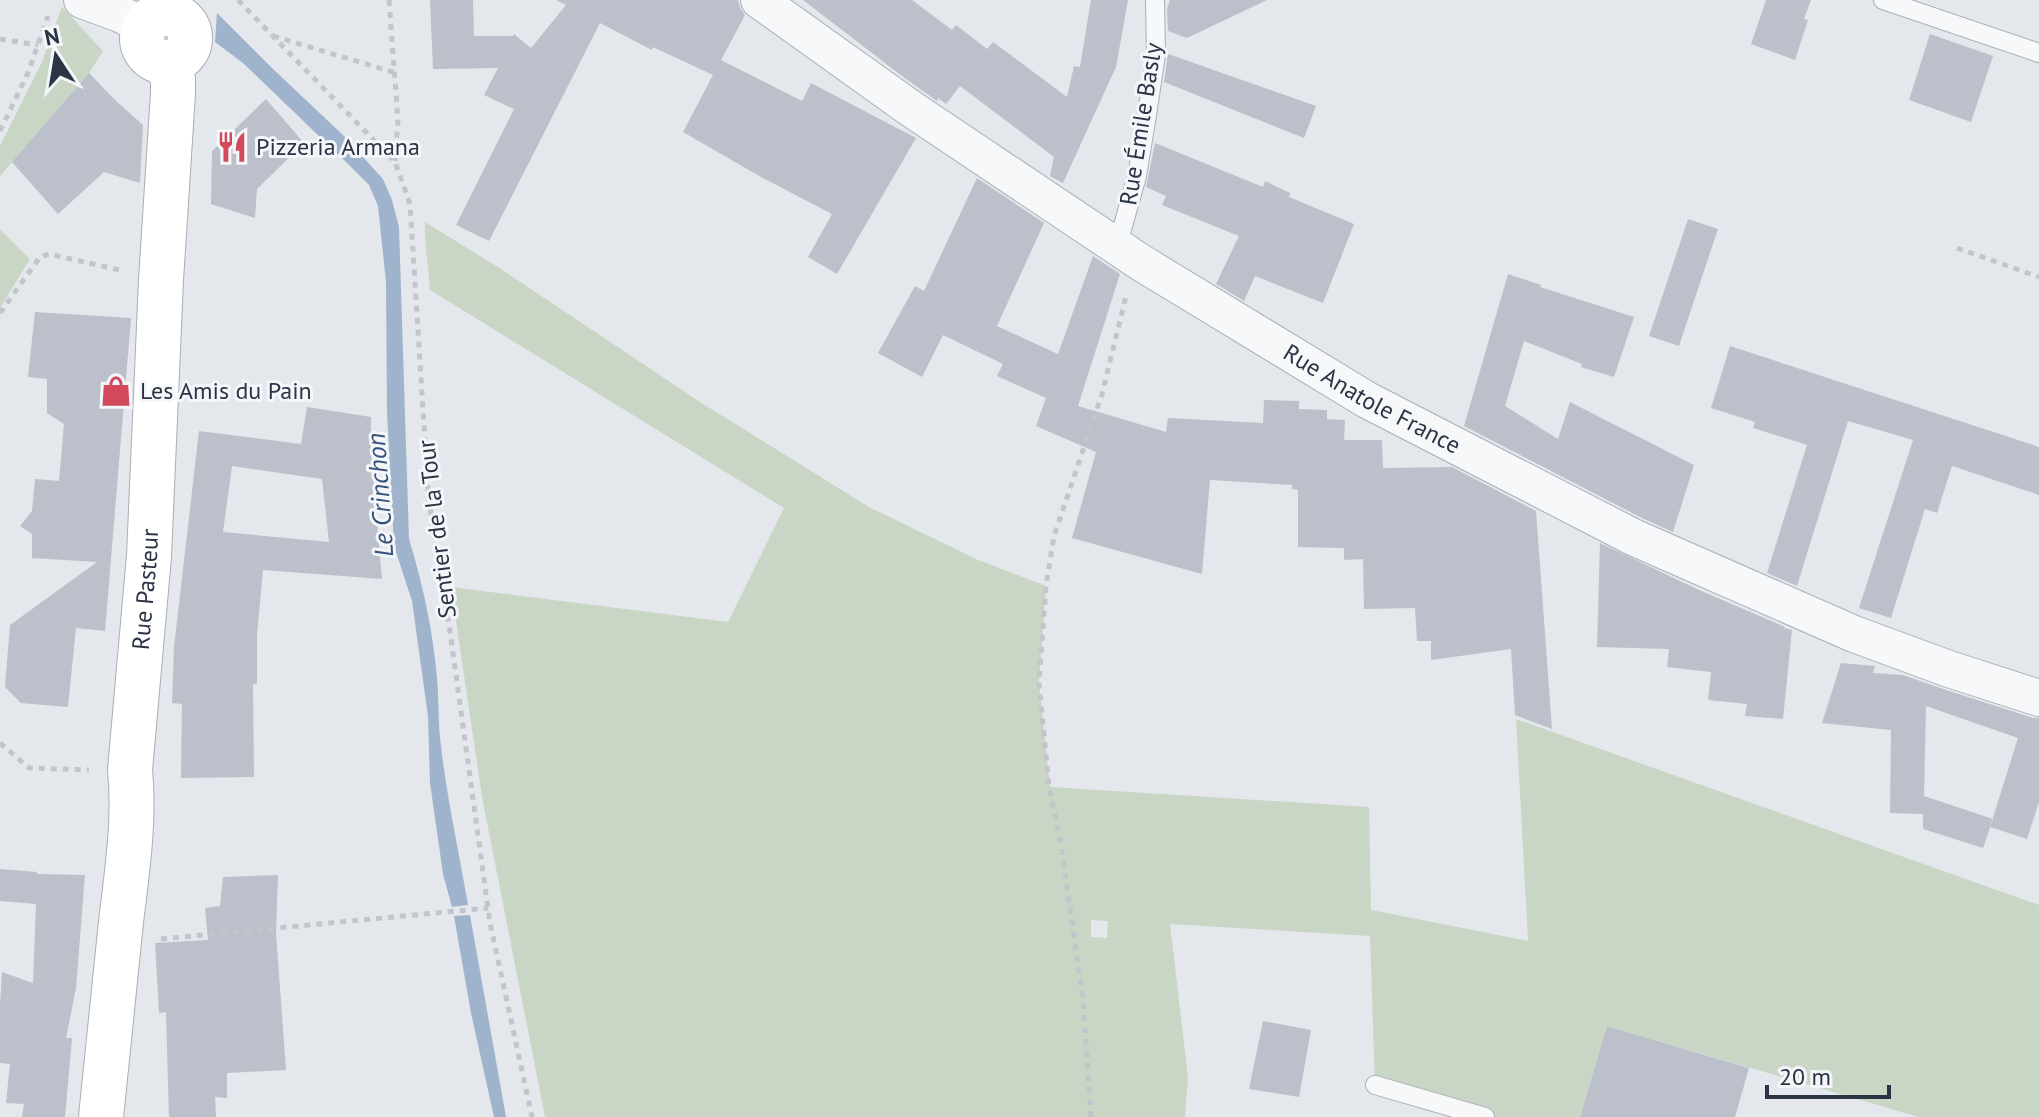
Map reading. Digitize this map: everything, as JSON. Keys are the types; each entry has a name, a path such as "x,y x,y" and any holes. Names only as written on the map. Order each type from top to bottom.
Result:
{"street":[{"name":"Rue Anatole France","path":"759,0 910,108 1128,254 1367,400 1635,538 1854,634 2039,698"},
{"path":"65,7 120,14 164,14"},
{"name":"Rue Pasteur","path":"101,1117 128,872 133,798 130,770 149,556 173,93 168,63 184,55 190,39 185,23 164,14"}],"lane":[{"name":"Rue Émile Basly","path":"1128,254 1156,55 1155,0"},
{"path":"1883,0 2039,53"},
{"path":"1375,1085 1485,1117"}],"path":[{"name":"Sentier de la Tour","path":"238,0 395,162 410,204 431,517 451,639 484,908 532,1117"},
{"path":"389,0 398,120 395,162"},
{"path":"0,131 38,45 65,7"},
{"path":"272,36 396,73"},
{"path":"0,39 38,45"},
{"path":"1957,248 2039,277"},
{"path":"0,313 40,257 49,254 161,280"},
{"path":"1091,1117 1083,999 1060,838 1049,787 1039,683 1046,586 1054,536 1102,394 1126,294 1128,254"},
{"path":"0,743 29,768 130,770"},
{"path":"120,938 145,940 484,908"}],"green space":[{"path":"62,7 103,51 89,73 0,176 0,146 42,62"},
{"path":"425,222 700,402 869,507 976,559 1046,586 1039,683 1050,787 1369,807 1371,910 1528,941 1516,719 2039,905 2039,1117 1919,1117 1607,1026 1580,1117 1485,1117 1375,1085 1370,936 1170,924 1188,1077 1185,1117 545,1117 482,797 451,587 728,622 784,508 430,290","holes":["1091,920 1108,921 1107,938 1091,937"]},
{"path":"0,229 30,259 0,308"}],"water":[{"path":"217,13 344,136 383,179 392,200 399,227 409,539 433,643 439,729 468,905 452,907 443,874 430,783 428,716 412,601 394,546 387,412 386,282 378,206 369,185 243,63 215,42"},
{"path":"470,915 506,1117 494,1117 471,1013 454,916"}],"building":[{"path":"430,0 473,0 474,36 514,34 531,48 566,5 556,0 738,0 745,15 721,60 802,101 811,83 916,138 837,274 808,257 832,214 683,132 713,75 653,47 652,50 600,23 489,241 456,225 514,109 484,95 498,68 433,69"},
{"path":"803,0 912,0 952,30 956,25 987,49 993,42 1067,97 1074,66 1080,67 1091,0 1128,0 1116,67 1063,183 1050,176 1054,157 960,86 946,104 938,98 937,101"},
{"path":"1170,0 1267,0 1187,38 1168,31 1167,9"},
{"path":"1766,0 1811,0 1795,60 1751,44"},
{"path":"1930,34 1993,56 1971,122 1909,100"},
{"path":"1168,54 1316,106 1304,138 1164,82"},
{"path":"89,73 143,125 140,183 104,172 58,214 12,162"},
{"path":"266,99 304,143 257,189 255,218 211,204 212,151"},
{"path":"1155,143 1263,187 1265,181 1290,193 1289,197 1354,224 1323,303 1255,276 1244,301 1216,284 1239,236 1162,205 1166,196 1146,187"},
{"path":"977,178 1044,223 997,326 1058,354 1093,256 1120,274 1078,406 1166,432 1168,418 1263,423 1264,400 1299,401 1299,409 1327,410 1327,419 1345,420 1344,440 1382,440 1383,468 1452,467 1536,511 1552,729 1515,715 1511,649 1431,660 1431,641 1417,641 1415,608 1364,609 1363,559 1344,560 1344,548 1298,547 1298,490 1292,489 1292,485 1210,480 1202,574 1072,538 1096,452 1036,426 1046,398 997,376 1003,364 943,335 922,377 878,353 915,286 924,291"},
{"path":"1688,219 1718,229 1679,346 1649,336"},
{"path":"1508,274 1634,317 1614,377 1581,367 1582,364 1524,341 1505,406 1558,439 1570,402 1694,465 1673,532 1464,426"},
{"path":"35,312 131,318 105,631 76,628 68,707 21,703 5,687 10,625 97,562 32,558 32,534 20,526 32,511 35,479 59,481 64,424 47,413 47,379 28,377"},
{"path":"1730,346 2039,447 2039,495 1952,466 1937,513 1925,509 1891,618 1859,608 1913,440 1848,421 1797,586 1767,573 1807,445 1753,428 1755,422 1711,408"},
{"path":"307,407 371,417 382,579 263,570 257,635 257,684 253,684 254,777 181,778 182,704 172,703 174,647 199,431 301,444","holes":["232,466 322,479 329,542 223,532"]},
{"path":"1600,543 1792,630 1783,719 1745,716 1747,704 1708,700 1711,672 1667,667 1669,649 1597,647"},
{"path":"1841,663 1875,666 1873,673 1903,675 2039,718 2039,802 2027,839 1990,827 1983,848 1923,829 1923,814 1890,813 1891,730 1822,723","holes":["1926,706 2018,738 1993,819 1924,796"]},
{"path":"0,869 85,875 76,988 66,1038 72,1038 65,1117 22,1117 24,1104 6,1103 10,1064 0,1063 2,972 33,983 36,904 0,901"},
{"path":"278,875 276,933 286,1070 227,1073 227,1098 215,1097 216,1117 169,1117 166,1012 159,1013 155,943 208,940 205,908 220,906 223,877"},
{"path":"1263,1021 1311,1030 1299,1097 1249,1089"},
{"path":"1607,1026 1749,1068 1735,1117 1580,1117"}],"place":[{"name":"Pizzeria Armana","path":"232,147"},
{"name":"Les Amis du Pain","path":"116,391"}],"water label":[{"name":"Le Crinchon","path":"380,495"}]}
